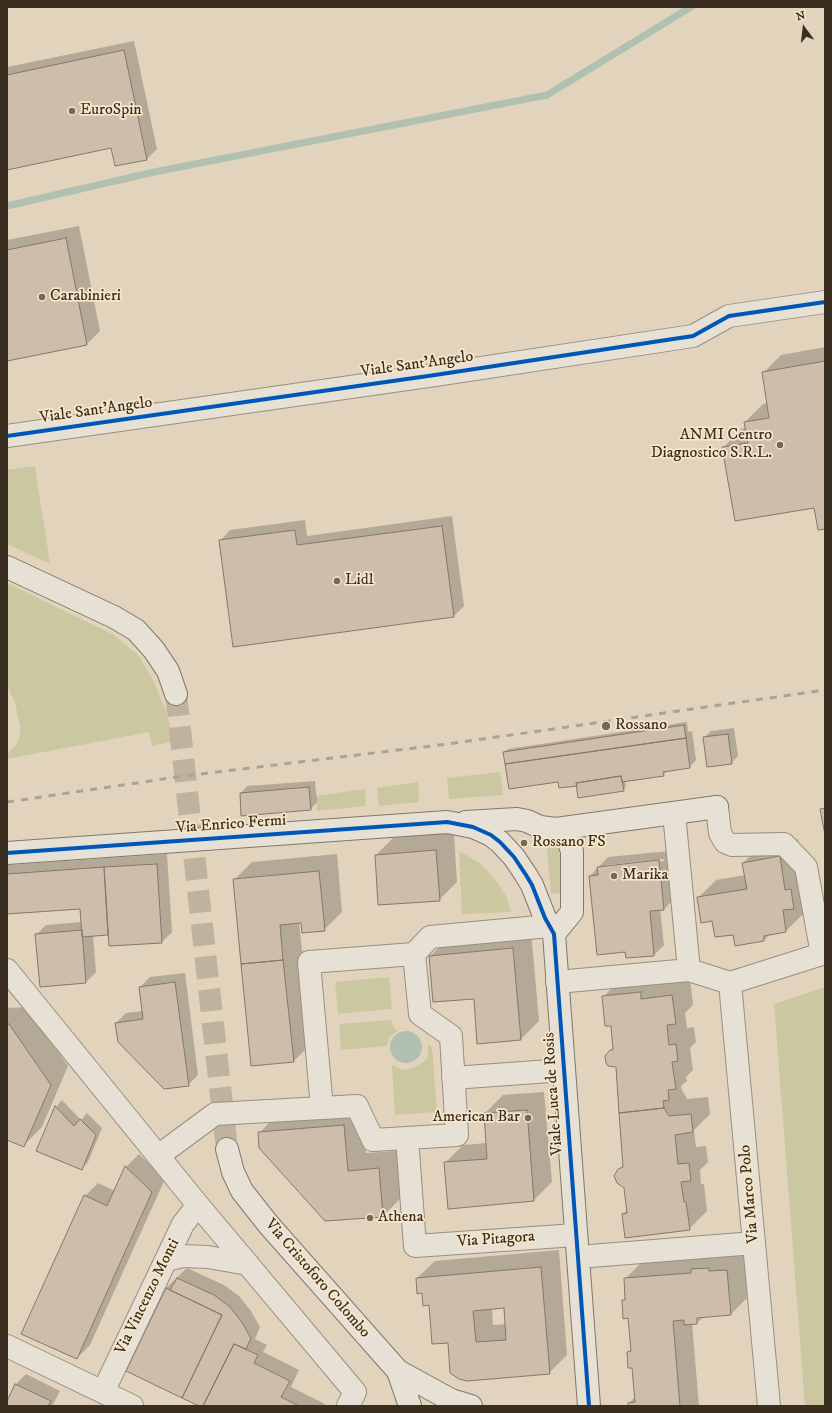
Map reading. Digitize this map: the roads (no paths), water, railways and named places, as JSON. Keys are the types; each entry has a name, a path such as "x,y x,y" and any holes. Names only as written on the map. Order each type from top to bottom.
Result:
{"street":[{"name":"Viale Sant'Angelo","path":"7,436 693,336 729,316 825,302"},
{"path":"7,567 114,617 136,630 154,650 168,671 176,694"},
{"path":"457,823 517,819 547,828 556,829 717,807 720,833 725,842 732,845 784,844 806,867 825,883"},
{"path":"674,813 689,970"},
{"name":"Via Enrico Fermi","path":"7,853 447,822 457,823"},
{"path":"573,859 579,840 588,832 607,822"},
{"name":"Viale Luca de Rosis","path":"457,823 482,830 500,842 508,850 529,880 552,930 589,1406"},
{"path":"322,1108 309,962 414,954 430,937 552,930 572,912 572,851 567,837 556,829"},
{"path":"557,982 689,970 730,983 824,954 806,867"},
{"path":"158,1156 215,1114 357,1106 373,1140 457,1135 451,1036 420,1014 414,954"},
{"path":"7,970 198,1205 248,1264 352,1399"},
{"name":"Via Marco Polo","path":"730,983 769,1406"},
{"path":"454,1078 564,1070"},
{"name":"Via Pitagora","path":"407,1138 415,1246 576,1235"},
{"name":"Via Cristoforo Colombo","path":"227,1149 236,1178 242,1191 255,1208 398,1371 410,1406"},
{"name":"Via Vincenzo Monti","path":"103,1392 183,1224 198,1205"},
{"path":"578,1257 754,1243"},
{"path":"166,1260 183,1256 208,1257 248,1264"},
{"path":"7,1346 132,1406"},
{"path":"398,1371 451,1400 471,1406"}],"waterway":[{"path":"7,206 154,172 547,95 691,7"}],"tunnel":[{"path":"176,694 227,1149"}],"railway":[{"path":"7,802 184,776 448,744 825,690"}],"place":[{"name":"EuroSpin","path":"72,111"},
{"name":"Carabinieri","path":"42,297"},
{"name":"ANMI Centro Diagnostico S.R.L.","path":"780,445"},
{"name":"Lidl","path":"337,581"},
{"name":"Rossano","path":"606,726"},
{"name":"Rossano FS","path":"524,843"},
{"name":"Marika","path":"614,876"},
{"name":"American Bar","path":"528,1118"},
{"name":"Athena","path":"370,1218"}]}
